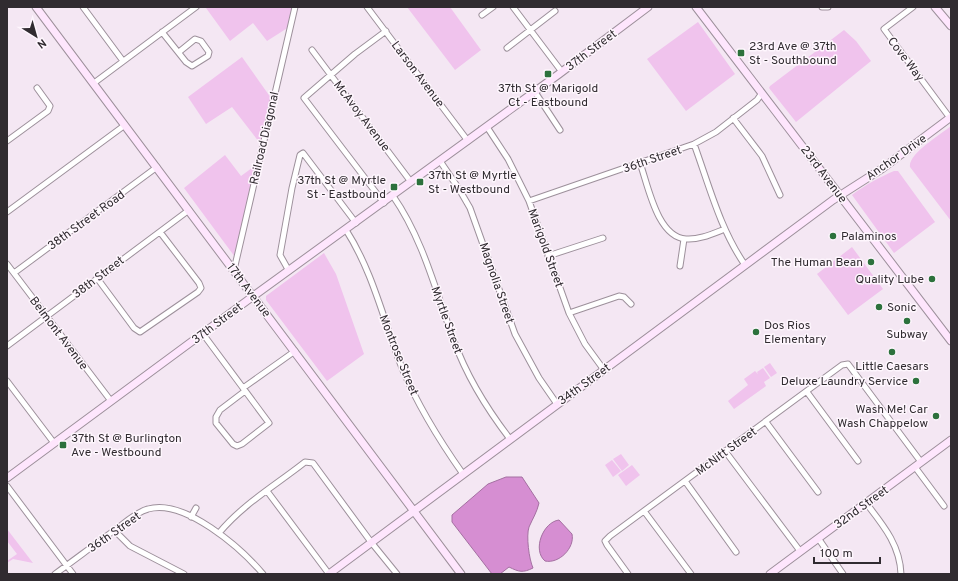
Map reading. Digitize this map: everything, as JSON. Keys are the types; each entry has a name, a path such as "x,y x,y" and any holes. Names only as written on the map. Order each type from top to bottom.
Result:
{"main road":[{"name":"17th Avenue","path":"36,7 158,167 461,574"},
{"name":"37th Street","path":"7,478 254,296 384,203 648,7"},
{"name":"23rd Avenue","path":"696,7 951,341"},
{"path":"935,7 951,26"},
{"name":"Anchor Drive","path":"840,195 884,168 950,118"},
{"name":"34th Street","path":"329,574 840,195"},
{"name":"32nd Street","path":"770,574 951,440"}],"street":[{"path":"83,7 124,61"},
{"path":"94,83 196,7"},
{"name":"Railroad Diagonal","path":"234,270 295,7"},
{"name":"Larson Avenue","path":"368,7 468,141"},
{"path":"482,15 493,7"},
{"path":"513,7 562,72"},
{"path":"822,7 828,7"},
{"name":"Cove Way","path":"913,7 884,29 950,118"},
{"path":"507,48 555,12"},
{"path":"384,203 304,98 386,31"},
{"path":"162,32 186,62 192,66 208,56 209,52 201,41 195,39 179,52"},
{"name":"McAvoy Avenue","path":"312,50 411,182"},
{"path":"7,141 48,111 50,106 37,88"},
{"path":"535,92 560,130"},
{"name":"36th Street","path":"529,201 694,144 707,138 757,100 762,93"},
{"path":"733,118 762,156 780,195"},
{"path":"7,212 125,125"},
{"name":"Marigold Street","path":"487,127 508,159 529,201 568,313 585,344 604,370"},
{"path":"694,144 731,245 745,266"},
{"path":"289,271 280,255 292,188 300,155 303,153 356,223"},
{"name":"Magnolia Street","path":"440,161 470,208 515,334 539,378 557,404"},
{"path":"640,163 660,221 673,234 684,239 698,238 725,230"},
{"name":"38th Street Road","path":"14,273 158,167"},
{"name":"Myrtle Street","path":"393,196 414,231 461,359 484,403 510,439"},
{"name":"38th Street","path":"7,346 189,210"},
{"name":"Montrose Street","path":"346,230 362,258 414,396 441,443 463,474"},
{"path":"97,278 134,328 140,332 198,292 201,288 160,232"},
{"path":"548,256 603,238"},
{"path":"680,266 684,239"},
{"name":"Belmont Avenue","path":"7,264 111,402"},
{"path":"568,313 619,296 624,297 631,304"},
{"path":"203,334 244,390 270,423 242,444 237,446 233,444 216,423 216,417 220,410 244,390 295,351"},
{"name":"McNitt Street","path":"628,574 605,541 842,365 848,364 918,465"},
{"path":"7,381 54,443"},
{"path":"806,392 858,461"},
{"path":"766,422 818,492"},
{"path":"725,451 800,551"},
{"path":"219,533 235,515 266,491 305,462 313,463 371,542 397,574"},
{"path":"918,465 944,506"},
{"path":"685,481 736,552"},
{"path":"7,486 73,574"},
{"path":"266,491 329,574"},
{"path":"866,503 893,541 899,556 901,574"},
{"name":"36th Street","path":"56,574 140,512 150,508 167,508 191,517"},
{"path":"196,508 191,517 219,533 252,562 263,574"},
{"path":"644,511 691,574"},
{"path":"114,530 130,546 184,574"},
{"path":"818,538 843,574"}],"shaded area":[{"path":"293,7 289,27 267,41 253,23 230,41 206,8"},
{"path":"407,7 450,7 481,50 455,70"},
{"path":"698,22 735,74 686,111 647,59"},
{"path":"844,30 856,41 871,61 796,122 769,88 770,86"},
{"path":"242,57 271,98 262,140 259,142 232,107 206,124 188,97"},
{"path":"951,126 951,221 910,167 914,156 919,151"},
{"path":"225,155 241,176 256,165 235,257 184,188"},
{"path":"894,171 898,171 935,222 894,253 852,195"},
{"path":"852,247 883,289 848,315 817,274"},
{"path":"324,253 336,274 364,354 327,381 266,300 266,296"},
{"path":"770,363 777,373 771,377 764,367"},
{"path":"763,368 770,378 764,382 766,386 734,409 728,401 748,385 744,379 755,371 758,374 757,372"},
{"path":"621,454 629,465 622,471 613,459"},
{"path":"612,460 621,471 613,477 605,465"},
{"path":"632,465 640,475 626,486 618,475"},
{"path":"506,477 522,477 539,503 528,531 528,548 533,568 526,571 521,571 509,567 500,574 492,574 452,522 452,515 488,484"},
{"path":"559,520 572,534 571,545 565,554 556,560 545,561 539,550 541,537 548,526"},
{"path":"7,529 33,563 13,559 7,563 7,561 17,554 7,541"}],"place":[{"name":"23rd Ave @ 37th St - Southbound","path":"741,53"},
{"name":"37th St @ Marigold Ct - Eastbound","path":"548,74"},
{"name":"37th St @ Myrtle St - Westbound","path":"420,182"},
{"name":"37th St @ Myrtle St - Eastbound","path":"394,187"},
{"name":"Palaminos","path":"833,236"},
{"name":"The Human Bean","path":"871,262"},
{"name":"Quality Lube","path":"932,279"},
{"name":"Sonic","path":"879,307"},
{"name":"Subway","path":"907,321"},
{"name":"Dos Rios Elementary","path":"756,332"},
{"name":"Little Caesars","path":"892,352"},
{"name":"Deluxe Laundry Service","path":"916,381"},
{"name":"Wash Me! Car Wash Chappelow","path":"936,416"},
{"name":"37th St @ Burlington Ave - Westbound","path":"63,445"}]}
